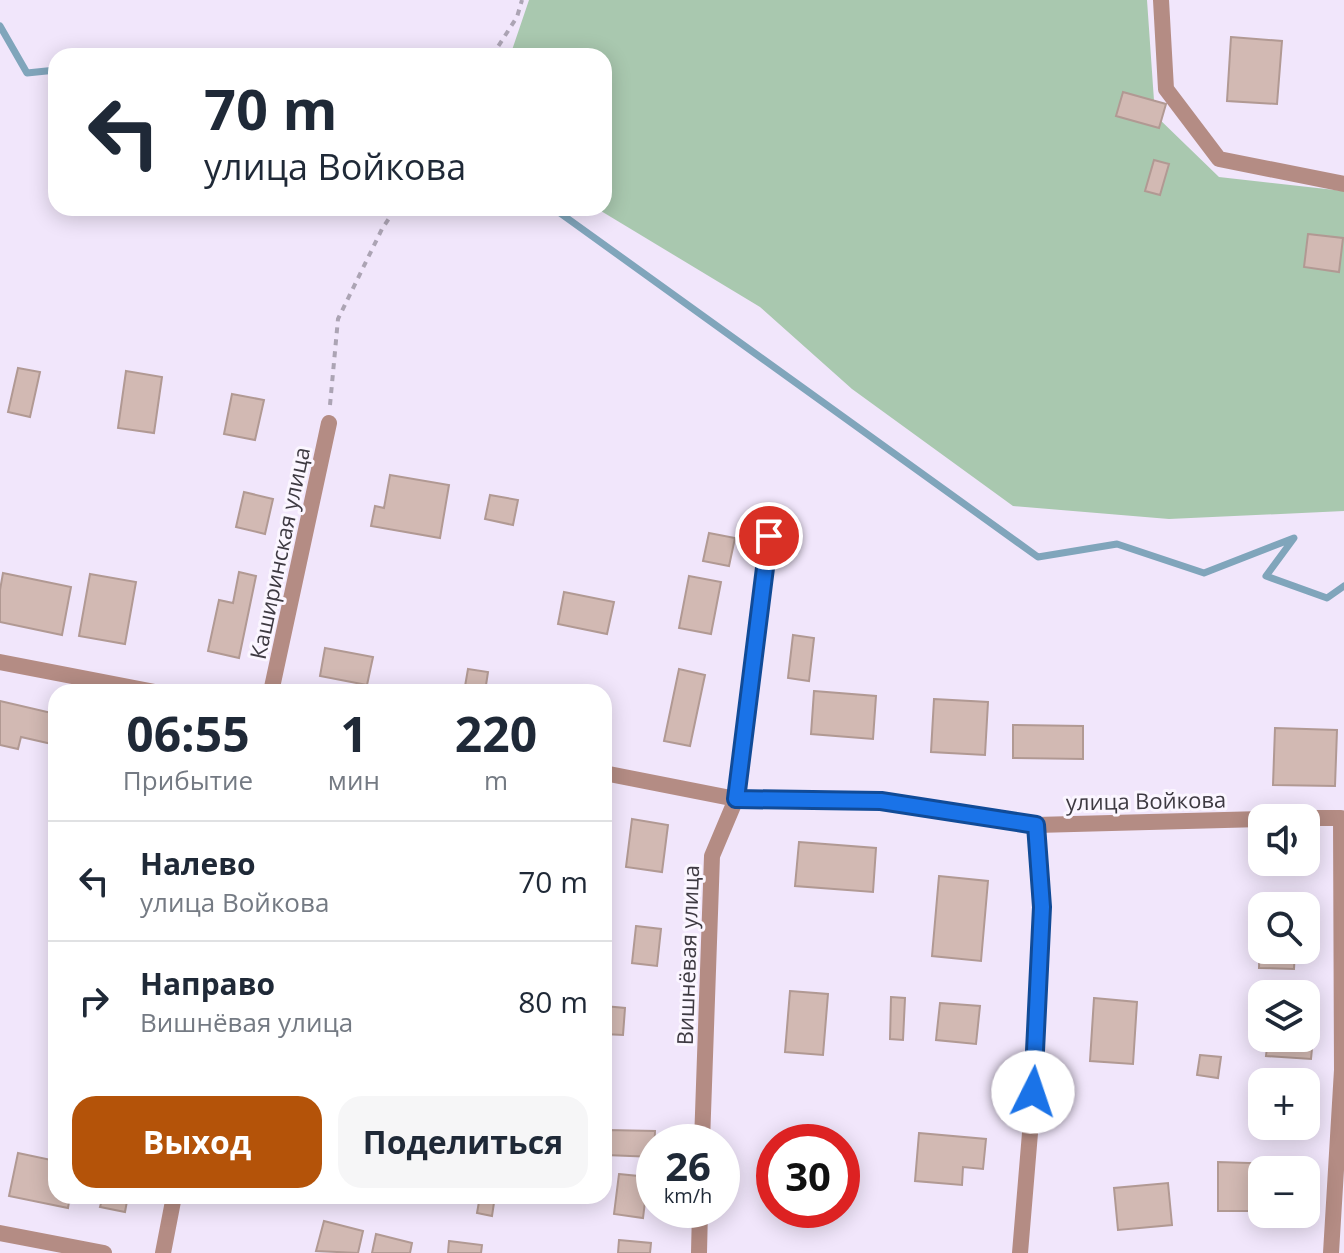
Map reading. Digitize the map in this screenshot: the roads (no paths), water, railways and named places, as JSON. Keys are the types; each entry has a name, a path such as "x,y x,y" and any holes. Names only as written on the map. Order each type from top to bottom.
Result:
{"street":[{"path":"1161,0 1166,89 1219,159 1344,184"},
{"name":"Каширинская улица","path":"273,684 329,423"},
{"name":"Вишнёвая улица","path":"703,1124 712,856 736,799 769,536"},
{"path":"0,662 114,684"},
{"name":"улица Войкова","path":"612,775 736,799 881,801 1036,825 1248,819"},
{"path":"1320,818 1341,818 1342,1070 1331,1253"},
{"path":"1020,1253 1036,1061 1041,937 1036,825"},
{"path":"163,1253 172,1204"},
{"path":"699,1253 700,1228"},
{"path":"0,1233 104,1253"}],"waterway":[{"path":"0,26 27,73 48,71"},
{"path":"564,216 1038,557 1117,544 1204,573 1294,538 1266,576 1327,598 1344,586"}]}
